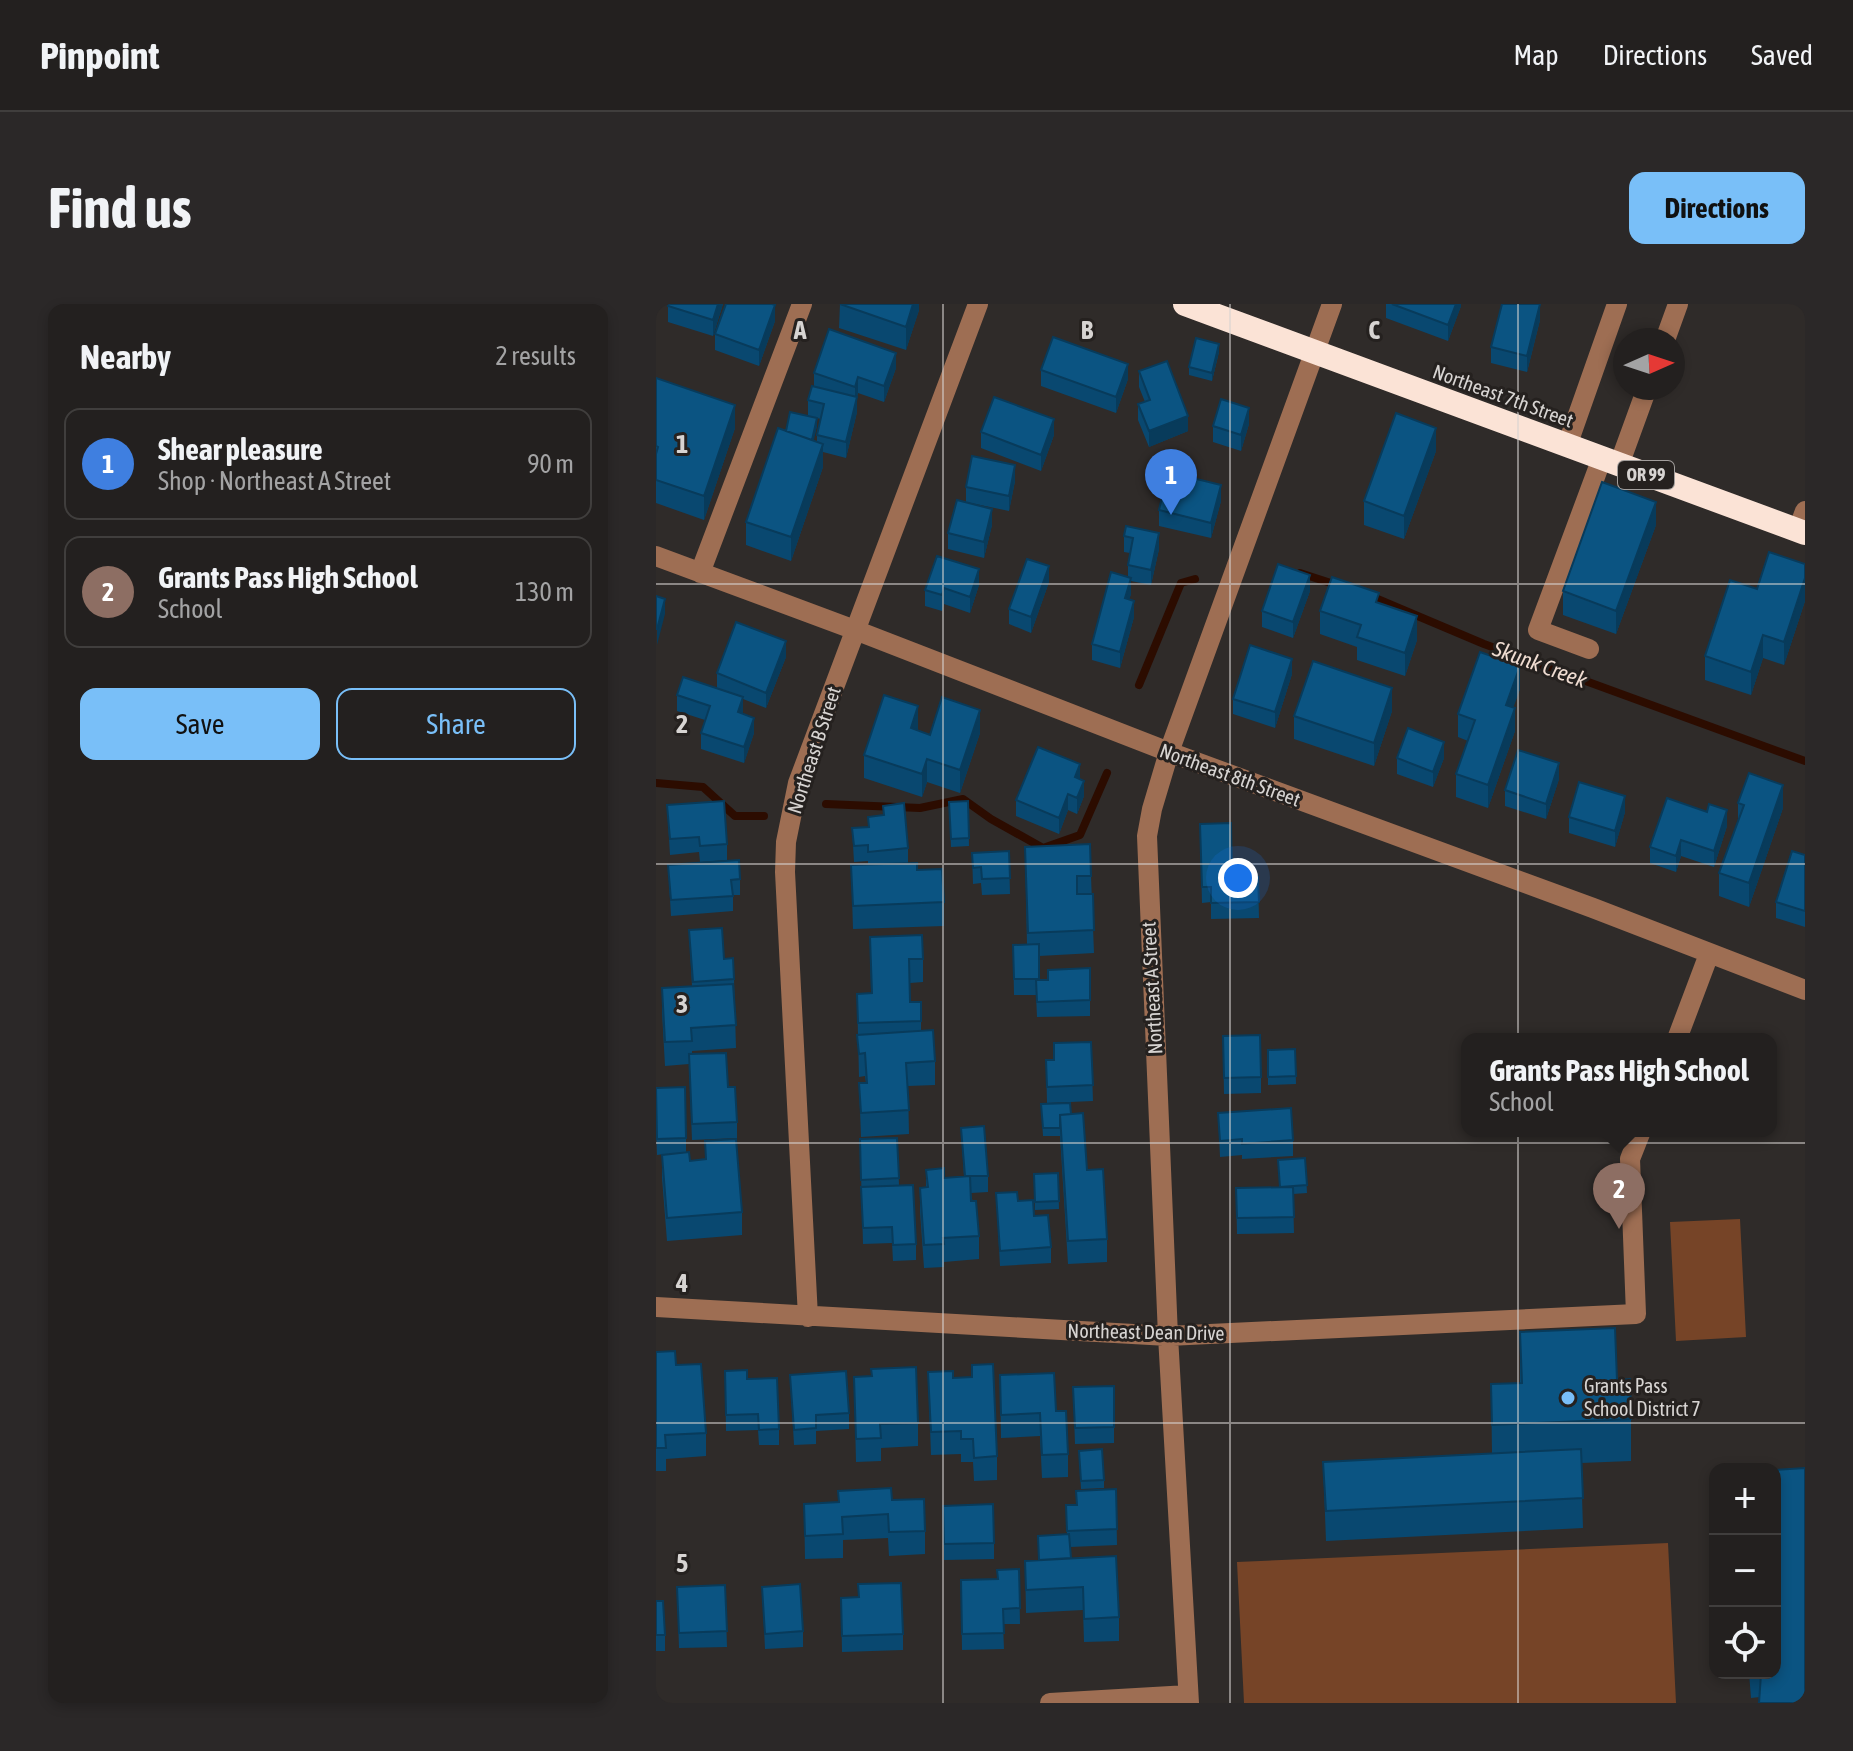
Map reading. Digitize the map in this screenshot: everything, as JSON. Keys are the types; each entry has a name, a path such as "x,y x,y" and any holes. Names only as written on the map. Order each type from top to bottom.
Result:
{"highway":[{"name":"Northeast 7th Street","path":"1185,304 1610,462 1803,525"}],"street":[{"path":"700,573 802,304"},
{"name":"Northeast B Street","path":"808,1317 786,915 786,842 798,783 978,304"},
{"name":"Northeast A Street","path":"1189,1699 1168,1336 1147,836 1169,752 1332,304"},
{"path":"1567,446 1617,304"},
{"path":"1669,328 1678,304"},
{"path":"1589,649 1538,630 1610,462 1641,400"},
{"name":"Northeast 8th Street","path":"656,556 1805,990"},
{"path":"1679,1033 1709,954"},
{"name":"Northeast Dean Drive","path":"656,1307 1168,1336 1636,1314 1630,1159 1639,1137"},
{"path":"1050,1703 1189,1699"}],"shaded area":[{"path":"1740,1219 1746,1337 1676,1341 1670,1222"},
{"path":"1668,1543 1676,1703 1244,1703 1237,1562"}],"building":[{"path":"669,304 718,304 713,320"},
{"path":"726,304 775,305 759,350 715,334"},
{"path":"840,304 913,304 906,327"},
{"path":"1392,304 1456,304 1448,325"},
{"path":"1502,304 1540,304 1527,356 1491,347"},
{"path":"829,329 896,353 884,386 858,377 855,387 814,373"},
{"path":"1053,337 1128,364 1116,397 1041,370"},
{"path":"1196,338 1219,344 1212,373 1189,367"},
{"path":"1167,361 1188,416 1149,431 1138,404 1150,400 1139,371"},
{"path":"656,378 735,405 704,496 656,480"},
{"path":"812,386 857,397 846,442 817,435 824,404 808,400"},
{"path":"994,397 1054,419 1041,455 981,432"},
{"path":"1221,399 1249,408 1241,435 1213,426"},
{"path":"790,412 817,418 812,440 786,431"},
{"path":"1396,413 1436,428 1404,516 1364,501"},
{"path":"778,428 823,444 791,537 746,522"},
{"path":"972,456 1015,465 1009,496 966,487"},
{"path":"1168,472 1221,485 1211,523 1159,510"},
{"path":"1602,482 1656,502 1616,611 1563,591"},
{"path":"957,500 992,509 984,542 948,533"},
{"path":"1126,526 1159,533 1151,570 1128,565 1133,538 1124,536"},
{"path":"1769,552 1805,564 1805,578 1784,642 1763,635 1751,672 1705,656 1730,580 1757,589"},
{"path":"937,556 979,569 970,597 944,588 942,595 925,590"},
{"path":"1027,559 1049,566 1031,617 1009,609"},
{"path":"1278,564 1310,575 1293,622 1262,611"},
{"path":"1111,572 1131,578 1125,598 1134,601 1120,652 1092,644"},
{"path":"1332,577 1379,593 1376,602 1417,616 1405,653 1357,637 1361,625 1320,611"},
{"path":"656,596 665,599 657,629 656,629"},
{"path":"736,622 786,641 766,693 717,673"},
{"path":"1250,645 1292,659 1275,712 1233,699"},
{"path":"1480,652 1520,666 1506,705 1515,708 1488,785 1456,774 1475,720 1458,714"},
{"path":"1313,661 1392,688 1374,743 1294,716"},
{"path":"683,677 743,697 738,712 754,718 744,747 701,733 710,706 677,695"},
{"path":"884,695 918,706 911,728 930,735 942,697 980,710 960,770 927,759 922,774 864,755"},
{"path":"1408,728 1444,742 1433,772 1397,758"},
{"path":"1038,747 1080,764 1075,777 1084,781 1077,798 1068,794 1059,818 1016,800"},
{"path":"1518,750 1559,763 1546,804 1505,790"},
{"path":"1749,773 1783,785 1749,883 1719,873 1744,805 1738,803"},
{"path":"1579,782 1625,796 1615,831 1569,817"},
{"path":"1667,798 1707,812 1709,804 1727,810 1714,851 1681,840 1676,856 1650,847"},
{"path":"724,801 727,844 700,846 699,837 670,839 667,805"},
{"path":"968,801 969,838 951,839 949,802"},
{"path":"904,803 908,848 868,852 868,845 854,846 852,828 869,827 868,817 884,815 883,806"},
{"path":"1231,823 1232,877 1258,877 1259,902 1211,903 1211,887 1202,887 1200,824"},
{"path":"1090,844 1091,876 1077,876 1077,894 1093,894 1094,930 1028,933 1025,847"},
{"path":"1009,851 1010,878 982,879 981,867 973,868 972,853"},
{"path":"1792,851 1805,855 1805,911 1776,902"},
{"path":"739,860 740,879 731,880 733,896 671,900 668,865"},
{"path":"917,863 917,870 942,869 944,902 853,906 851,865"},
{"path":"722,928 724,959 733,958 734,979 693,982 689,930"},
{"path":"922,935 923,959 909,959 910,1002 921,1002 921,1021 858,1023 857,994 872,993 870,937"},
{"path":"1039,944 1039,979 1014,979 1013,945"},
{"path":"1090,968 1090,1000 1037,1002 1036,980 1048,980 1048,970"},
{"path":"733,984 736,1025 691,1028 692,1041 665,1042 662,988"},
{"path":"933,1030 935,1061 906,1063 909,1110 861,1113 859,1083 867,1083 865,1053 859,1054 857,1035"},
{"path":"1260,1035 1261,1077 1224,1078 1223,1036"},
{"path":"1091,1042 1093,1085 1047,1087 1046,1060 1054,1060 1054,1043"},
{"path":"1295,1049 1296,1076 1268,1077 1268,1050"},
{"path":"726,1053 728,1087 735,1087 737,1122 692,1124 689,1054"},
{"path":"685,1087 686,1138 657,1139 656,1088"},
{"path":"1070,1103 1071,1114 1060,1115 1060,1128 1043,1128 1041,1104"},
{"path":"1291,1108 1293,1140 1242,1144 1242,1139 1220,1141 1218,1113"},
{"path":"1083,1113 1087,1170 1103,1169 1107,1239 1068,1241 1060,1115"},
{"path":"984,1126 988,1176 965,1176 961,1128"},
{"path":"897,1138 899,1178 861,1180 860,1139"},
{"path":"736,1139 742,1212 667,1218 662,1155 689,1152 690,1161 706,1159 705,1141"},
{"path":"1305,1158 1307,1185 1280,1187 1278,1160"},
{"path":"944,1168 944,1178 970,1176 971,1201 976,1201 979,1236 943,1238 944,1244 924,1245 920,1188 928,1187 926,1170"},
{"path":"1058,1173 1059,1201 1035,1202 1034,1174"},
{"path":"913,1185 916,1244 893,1245 892,1227 863,1228 861,1187"},
{"path":"1293,1187 1294,1217 1237,1218 1236,1188"},
{"path":"1017,1192 1018,1201 1033,1200 1034,1216 1048,1215 1051,1247 1000,1251 996,1193"},
{"path":"1615,1328 1617,1380 1630,1379 1631,1419 1492,1425 1491,1384 1522,1383 1520,1332"},
{"path":"675,1351 676,1365 701,1364 706,1433 665,1435 666,1448 656,1448 656,1352"},
{"path":"993,1364 997,1456 974,1458 973,1439 961,1439 961,1431 931,1432 928,1372 953,1371 953,1378 972,1377 972,1365"},
{"path":"916,1367 918,1423 880,1424 881,1438 856,1439 854,1377 872,1376 871,1369"},
{"path":"747,1370 747,1379 777,1378 779,1429 759,1430 758,1414 726,1415 725,1371"},
{"path":"846,1371 849,1413 816,1415 816,1428 794,1430 790,1375"},
{"path":"1054,1373 1056,1411 1066,1411 1068,1454 1042,1455 1040,1413 1001,1415 1000,1375"},
{"path":"1114,1386 1114,1427 1075,1428 1073,1387"},
{"path":"1102,1449 1104,1480 1081,1481 1079,1451"},
{"path":"1581,1449 1583,1498 1326,1511 1323,1462"},
{"path":"1805,1468 1805,1703 1759,1703 1761,1679 1781,1679 1781,1470"},
{"path":"891,1488 892,1500 924,1499 925,1531 889,1532 888,1514 842,1517 843,1534 805,1536 804,1504 839,1502 838,1491"},
{"path":"1116,1489 1117,1529 1067,1531 1066,1505 1077,1505 1076,1491"},
{"path":"993,1504 994,1543 944,1544 943,1506"},
{"path":"1069,1534 1071,1558 1039,1560 1038,1536"},
{"path":"1116,1556 1119,1617 1084,1619 1083,1587 1026,1590 1025,1561"},
{"path":"1019,1569 1020,1608 1003,1609 1004,1633 962,1634 961,1580 998,1579 997,1570"},
{"path":"901,1583 903,1634 842,1636 841,1598 859,1597 858,1584"},
{"path":"800,1584 803,1631 765,1634 762,1587"},
{"path":"725,1585 727,1631 679,1633 677,1587"},
{"path":"656,1601 663,1601 665,1635 656,1635"}],"waterway":[{"name":"Skunk Creek","path":"1300,573 1340,586"},
{"name":"Skunk Creek","path":"1139,685 1181,583 1195,579"},
{"name":"Skunk Creek","path":"1368,595 1484,644 1805,761"},
{"name":"Skunk Creek","path":"826,804 920,808 963,799 991,819 1043,848 1080,835 1107,773"},
{"name":"Skunk Creek","path":"656,783 703,787 735,816 764,816"}],"place":[{"name":"Shear pleasure","path":"1171,515"},
{"name":"Grants Pass High School","path":"1619,1229"},
{"name":"Grants Pass School District 7","path":"1568,1398"}]}
